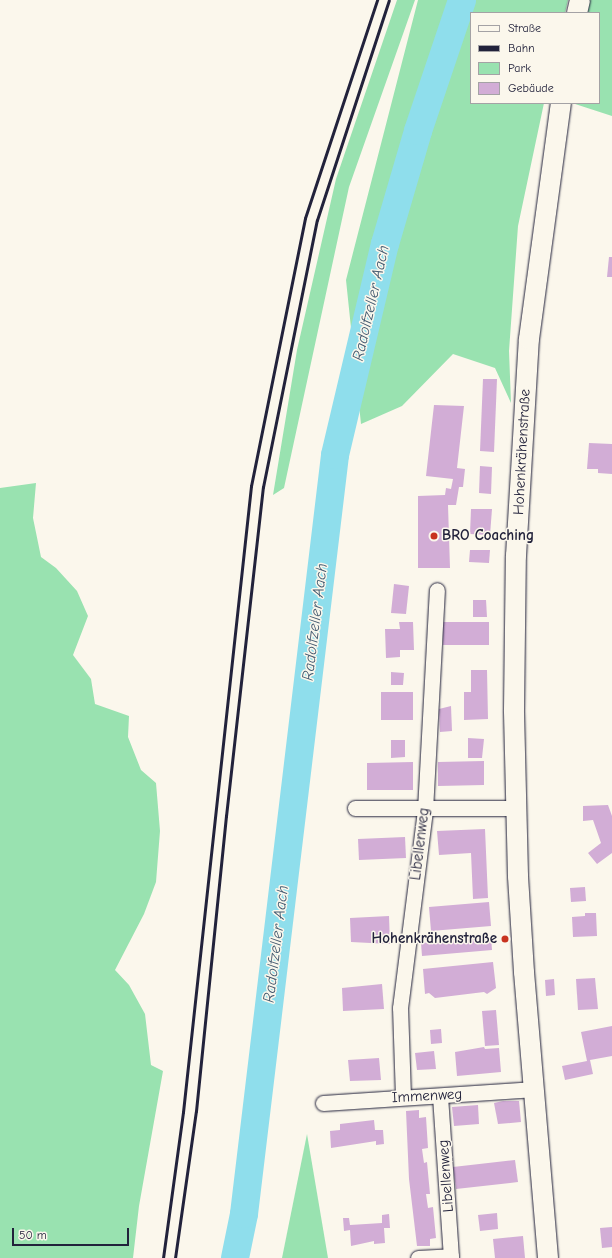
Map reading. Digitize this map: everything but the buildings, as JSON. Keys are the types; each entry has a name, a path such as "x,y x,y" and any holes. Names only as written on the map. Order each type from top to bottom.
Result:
{"main road":[{"path":"577,12 580,0"},
{"name":"Hohenkrähenstraße","path":"548,1258 532,1089 516,808 514,710 516,556 523,417 529,339 561,104"}],"street":[{"name":"Libellenweg","path":"403,1097 400,1008 425,810 437,590"},
{"path":"355,808 425,810 516,808"},
{"name":"Immenweg","path":"323,1103 532,1089"},
{"name":"Libellenweg","path":"418,1258 451,1257 440,1096"}],"green space":[{"path":"397,0 415,0 349,187 284,488 273,495 297,350 336,179"},
{"path":"418,0 568,0 565,12 470,12 470,104 544,104 518,226 509,351 511,403 495,368 453,354 402,406 361,424 346,280"},
{"path":"589,0 612,0 612,116 575,104 600,104 600,12 586,12"},
{"path":"36,483 33,518 41,557 56,568 77,591 88,616 73,655 91,679 95,704 129,716 128,737 141,770 156,783 160,831 156,882 144,914 115,970 129,985 145,1014 151,1065 163,1071 139,1206 133,1258 0,1258 0,488"},
{"path":"307,1134 328,1258 282,1258"}],"waterway":[{"name":"Radolfzeller Aach","path":"235,1258 244,1214 335,455 385,244 418,131 462,0"}],"railway":[{"path":"163,1258 183,1112 251,486 305,218 377,0"},
{"path":"175,1258 196,1111 226,816 263,487 317,220 389,0"}],"place":[{"name":"BRO Coaching","path":"434,536"},
{"name":"Hohenkrähenstraße","path":"505,939"}]}
